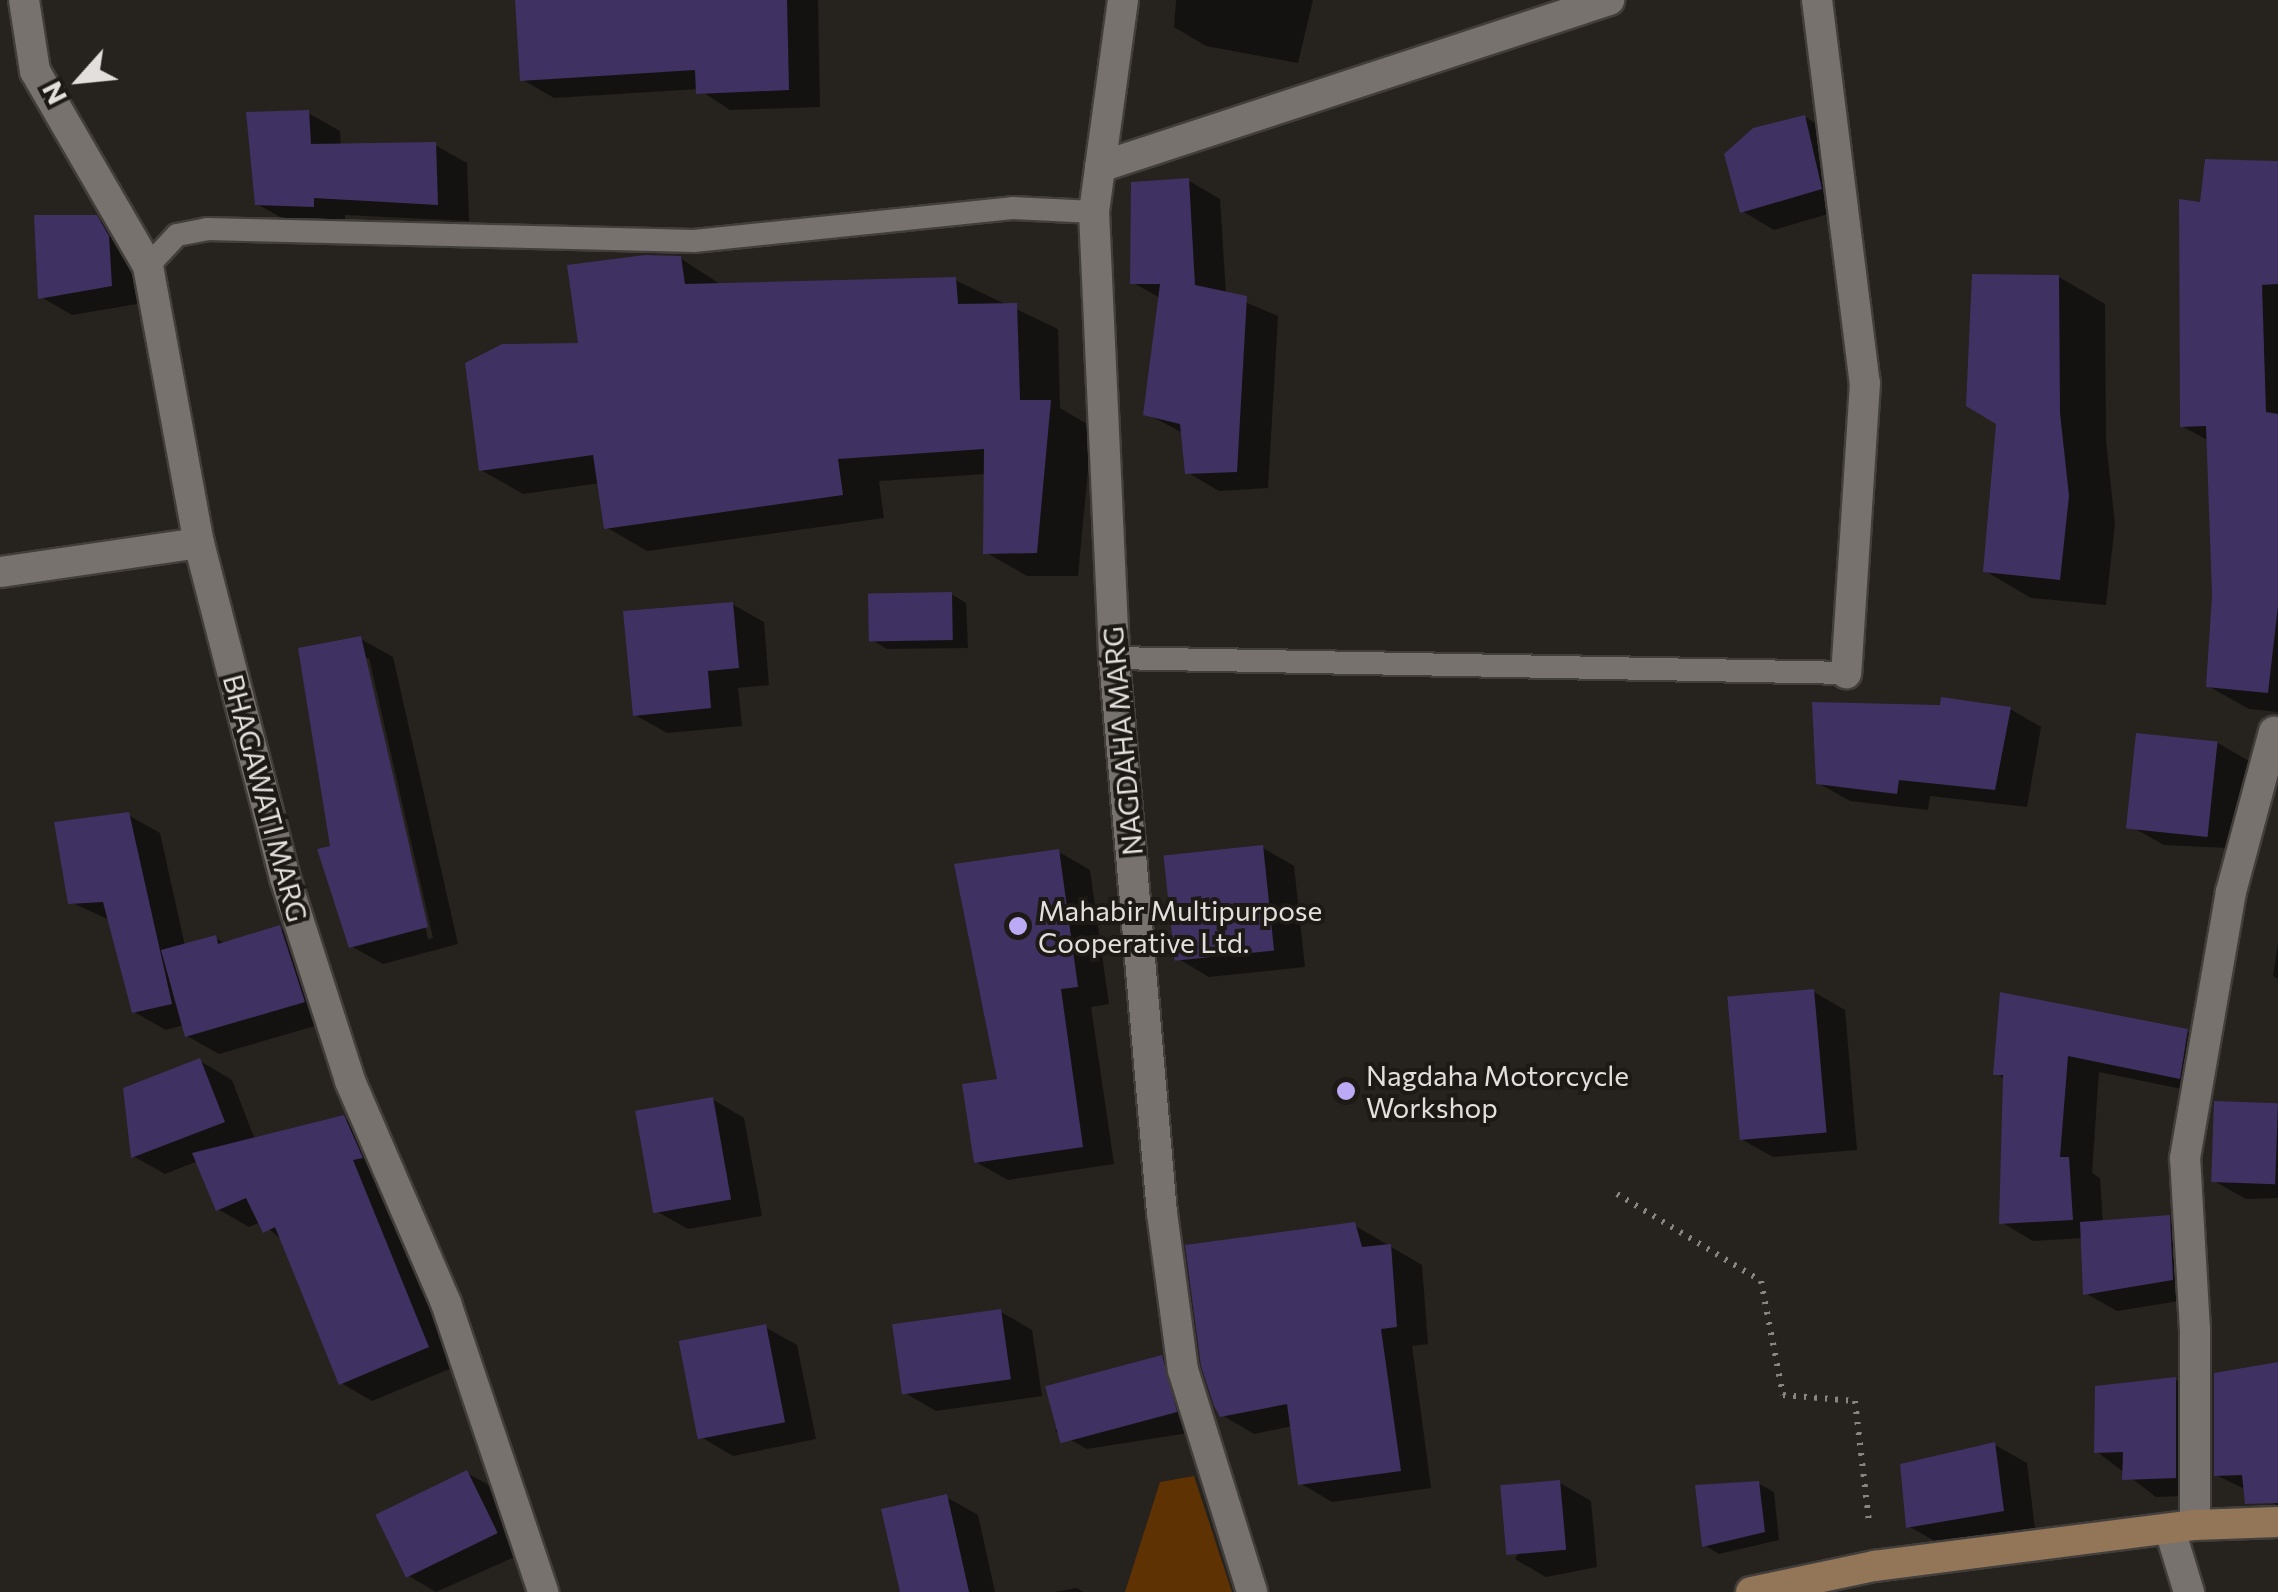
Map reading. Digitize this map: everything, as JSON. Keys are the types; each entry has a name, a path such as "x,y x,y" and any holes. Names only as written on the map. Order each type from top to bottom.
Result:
{"main road":[{"path":"1751,1592 1874,1566 2182,1527 2278,1522"}],"street":[{"name":"BHAGAWATI MARG","path":"24,0 35,71 148,266 199,543 286,878 350,1081 446,1302 543,1592"},
{"name":"NAGDAHA MARG","path":"1123,0 1094,212 1114,658 1162,1213 1183,1370 1252,1592"},
{"path":"1100,167 1609,0"},
{"path":"1817,0 1865,383 1846,673"},
{"path":"0,572 199,543"},
{"path":"2189,1592 2182,1527 2195,1330 2184,1158 2232,892 2274,732"}],"lane":[{"path":"148,266 177,235 207,229 694,241 1012,208 1094,212"},
{"path":"1114,658 1846,673"}],"path":[{"path":"1617,1194 1761,1281 1784,1395 1854,1401 1874,1566"}],"shaded area":[{"path":"1194,1476 1232,1592 1125,1592 1160,1482"}],"building":[{"path":"515,0 787,0 789,90 696,94 695,70 520,81"},
{"path":"309,110 311,144 436,142 438,205 314,198 314,207 255,205 246,112"},
{"path":"1805,115 1822,189 1740,213 1724,154 1753,128"},
{"path":"2205,159 2278,161 2278,284 2262,285 2266,412 2278,414 2278,606 2268,693 2206,687 2212,595 2206,426 2180,427 2179,199 2200,202"},
{"path":"1189,178 1195,285 1247,296 1237,472 1185,474 1180,424 1143,415 1160,284 1130,284 1131,182"},
{"path":"34,215 97,215 109,236 112,286 38,299"},
{"path":"645,255 681,256 685,284 956,277 958,304 1017,303 1020,400 1051,400 1037,553 983,554 984,449 838,459 843,495 604,529 593,455 479,471 465,363 502,344 578,343 567,265"},
{"path":"1972,274 2059,275 2060,413 2069,496 2060,580 1983,572 1996,424 1966,406"},
{"path":"952,592 953,640 869,641 868,593"},
{"path":"733,602 739,668 708,671 711,708 633,716 623,611"},
{"path":"361,636 428,927 349,948 317,849 330,846 298,648"},
{"path":"1941,697 2011,707 1995,790 1899,780 1897,794 1816,784 1812,702 1940,705"},
{"path":"2136,733 2218,742 2208,837 2126,828"},
{"path":"129,812 172,1004 132,1013 103,902 68,904 54,822"},
{"path":"1263,845 1274,950 1175,961 1164,855"},
{"path":"1059,849 1078,987 1061,989 1083,1147 974,1163 962,1084 997,1079 954,864"},
{"path":"280,925 305,1002 185,1037 161,950 216,935 218,944"},
{"path":"1814,989 1827,1132 1740,1140 1727,997"},
{"path":"2000,992 2188,1029 2180,1079 2068,1056 2060,1157 2069,1157 2073,1220 1999,1224 2003,1075 1993,1075"},
{"path":"200,1058 225,1122 131,1158 123,1088"},
{"path":"713,1097 731,1199 653,1213 635,1111"},
{"path":"2214,1101 2278,1103 2275,1184 2211,1182"},
{"path":"344,1115 363,1158 353,1160 429,1347 339,1385 275,1227 263,1233 246,1198 216,1211 192,1153"},
{"path":"2170,1215 2173,1280 2083,1295 2080,1222"},
{"path":"1355,1222 1362,1247 1391,1244 1397,1327 1381,1329 1401,1471 1298,1485 1287,1404 1220,1417 1214,1406 1201,1366 1185,1245"},
{"path":"1001,1309 1011,1379 902,1395 892,1324"},
{"path":"766,1324 785,1422 698,1439 679,1341"},
{"path":"1162,1355 1177,1412 1060,1443 1045,1386"},
{"path":"2278,1362 2278,1503 2245,1504 2242,1475 2214,1476 2214,1373"},
{"path":"2176,1377 2176,1478 2122,1480 2123,1452 2094,1453 2095,1386"},
{"path":"1995,1442 2004,1511 1906,1528 1900,1464"},
{"path":"467,1470 498,1533 406,1578 375,1515"},
{"path":"1560,1480 1566,1550 1506,1555 1500,1485"},
{"path":"1759,1481 1765,1532 1702,1547 1695,1485"},
{"path":"947,1494 969,1592 900,1592 881,1509"}],"place":[{"name":"Mahabir Multipurpose Cooperative Ltd.","path":"1018,926"},
{"name":"Nagdaha Motorcycle Workshop","path":"1346,1091"}]}
